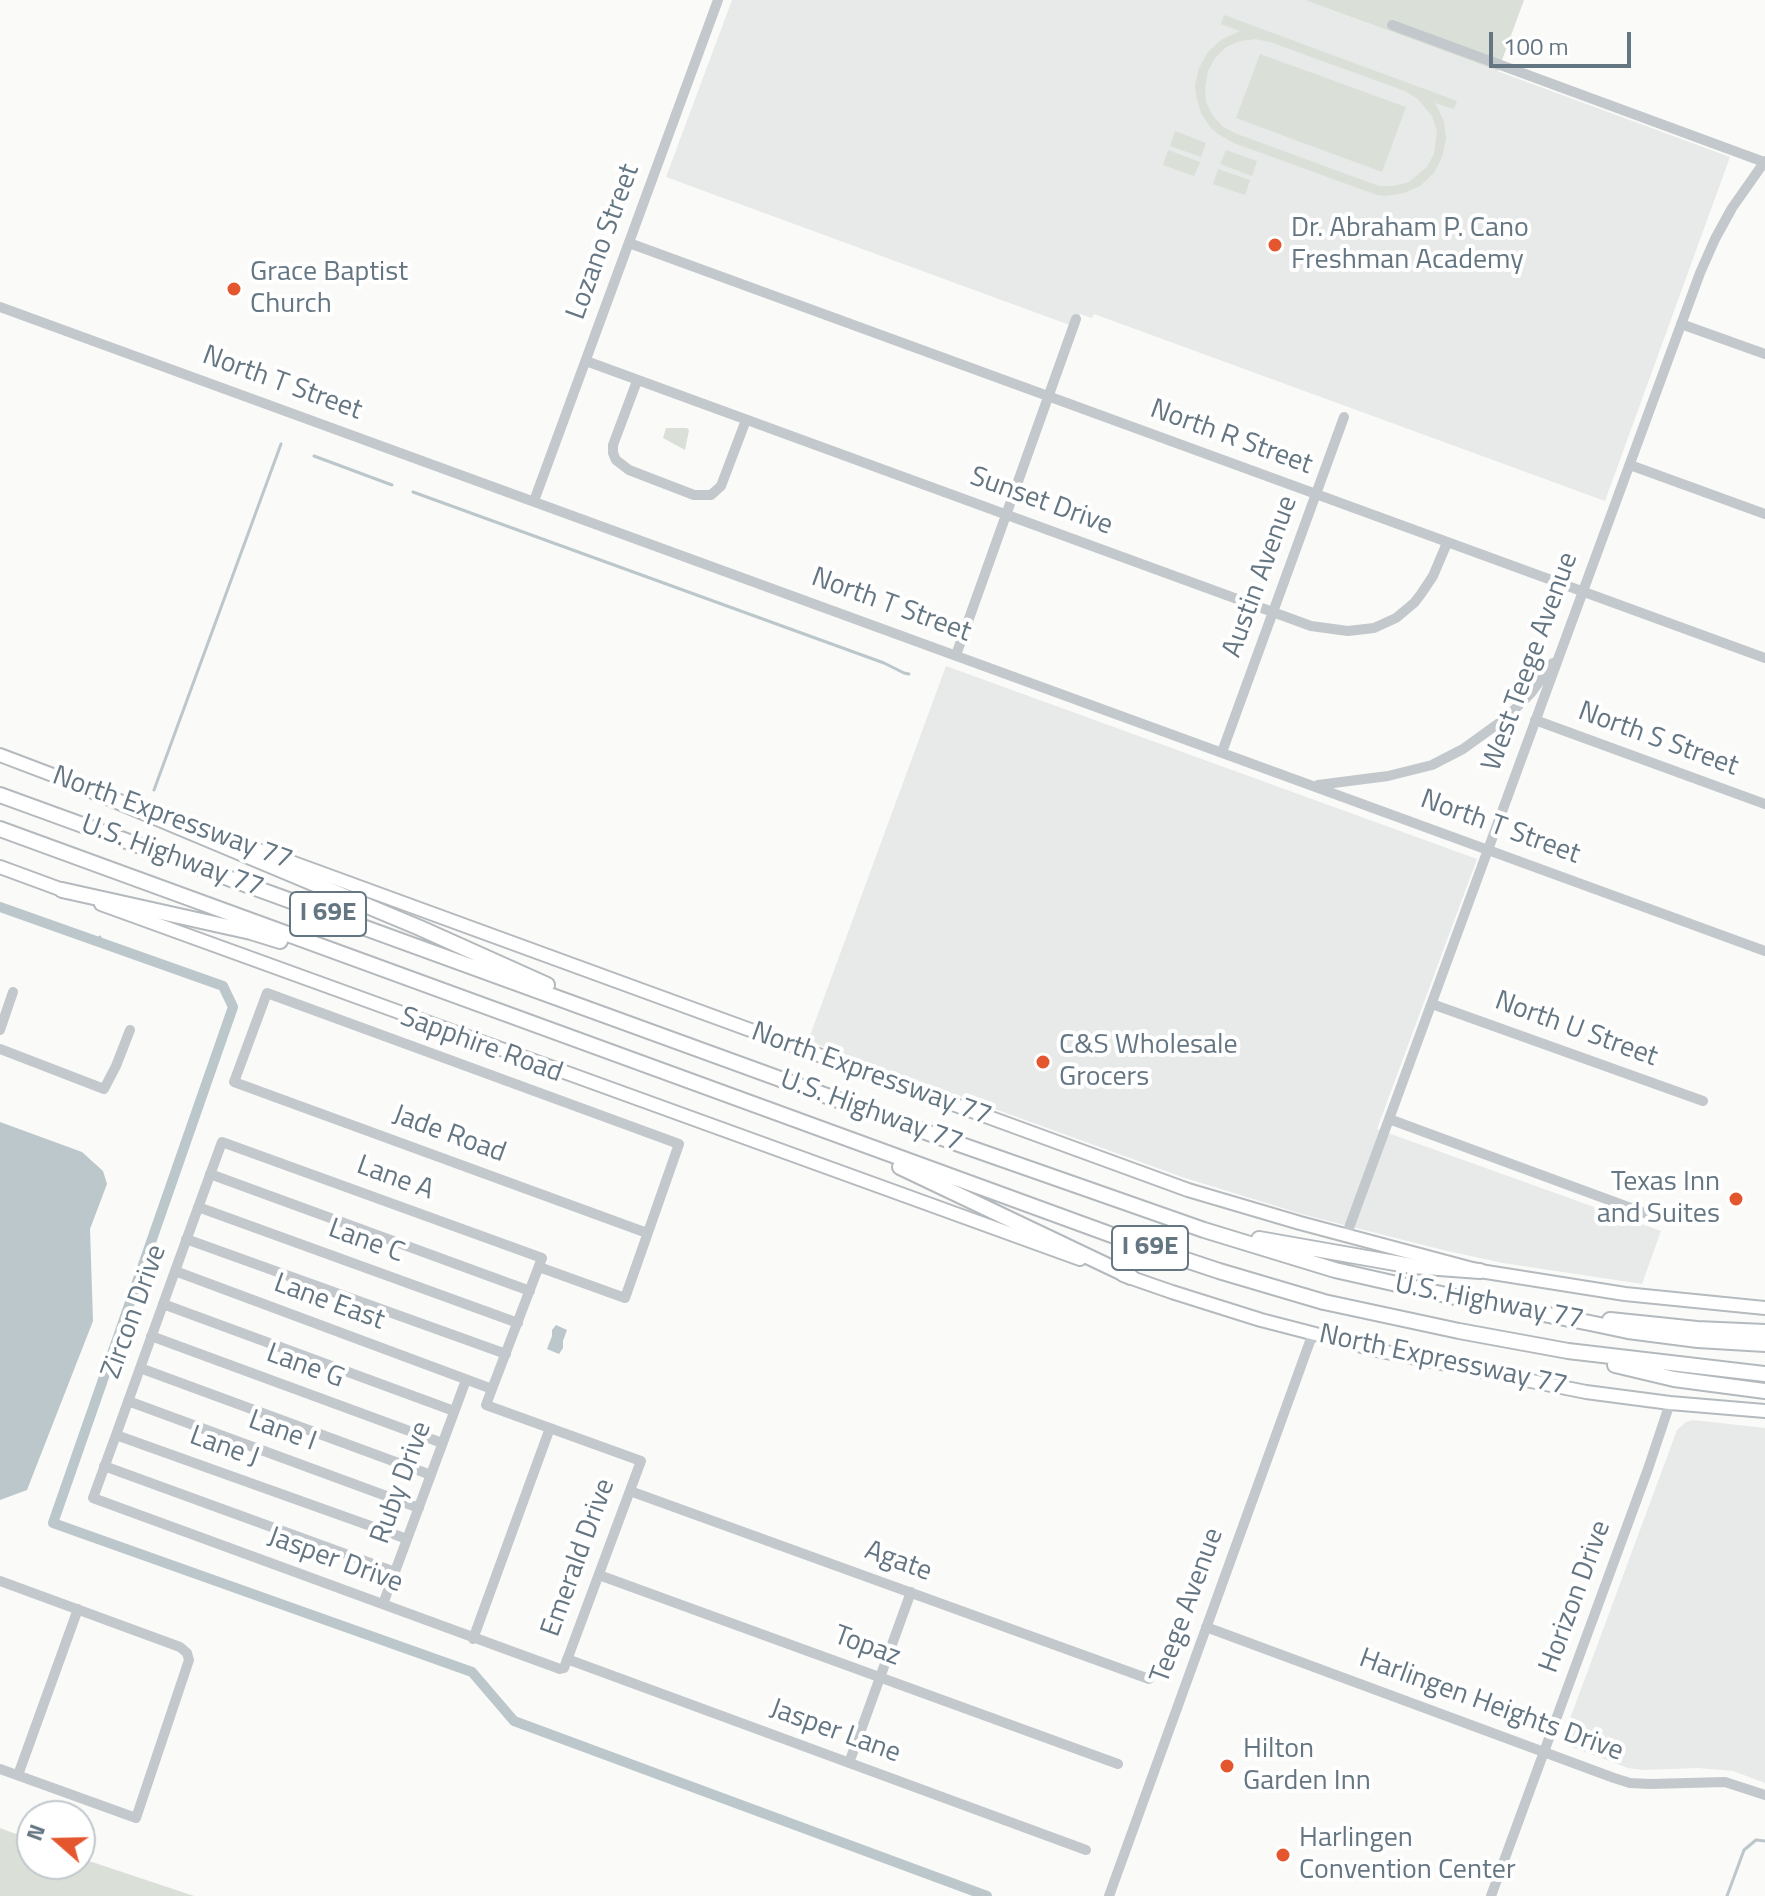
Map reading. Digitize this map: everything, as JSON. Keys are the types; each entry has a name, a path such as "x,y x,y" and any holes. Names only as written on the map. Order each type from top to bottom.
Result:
{"highway":[{"path":"81,786 420,928 656,1034"},
{"name":"U.S. Highway 77","path":"0,795 956,1143 1204,1230 1335,1270 1450,1296 1642,1333 1765,1344"},
{"name":"U.S. Highway 77","path":"0,829 1120,1238 1219,1271 1324,1302 1459,1331 1568,1351 1765,1374"},
{"path":"62,890 251,932 434,987"},
{"path":"745,1101 909,1171 1131,1277"},
{"path":"1204,1230 1412,1266 1480,1271"},
{"path":"1590,1323 1613,1320 1765,1332"},
{"path":"1568,1351 1600,1362 1674,1379 1765,1391"}],"main road":[{"name":"North Expressway 77","path":"0,755 1188,1190 1480,1271 1625,1294 1765,1308"},
{"name":"North Expressway 77","path":"0,867 1205,1303 1381,1351 1533,1383 1670,1403 1765,1411"}],"street":[{"name":"Lozano Street","path":"534,501 718,0"},
{"path":"1392,25 1765,161"},
{"name":"West Teege Avenue","path":"1346,1236 1700,273 1732,208 1760,177 1765,161"},
{"name":"North R Street","path":"629,243 1765,658"},
{"name":"North T Street","path":"0,307 1765,951"},
{"path":"956,655 1076,319"},
{"path":"1681,324 1765,354"},
{"name":"Sunset Drive","path":"586,361 1311,626 1339,630 1374,628 1406,611 1433,576 1447,543"},
{"path":"637,381 613,445 616,460 629,470 694,495 711,495 721,486 746,420"},
{"name":"Austin Avenue","path":"1222,752 1344,417"},
{"path":"1630,465 1765,514"},
{"path":"1314,786 1388,776 1432,765 1463,749 1506,718 1531,693 1561,652"},
{"name":"North S Street","path":"1535,720 1765,804"},
{"path":"0,1030 13,992"},
{"name":"Jade Road","path":"267,993 234,1082 647,1233"},
{"name":"Sapphire Road","path":"267,993 679,1144 647,1233"},
{"name":"North U Street","path":"1432,1004 1703,1101"},
{"path":"0,1049 104,1089 130,1030"},
{"path":"1389,1119 1658,1218"},
{"name":"Zircon Drive","path":"93,1498 222,1142"},
{"name":"Lane A","path":"222,1142 542,1258 539,1267"},
{"path":"210,1174 530,1291"},
{"name":"Lane C","path":"198,1207 518,1323"},
{"path":"473,1639 550,1428 486,1405 539,1267 625,1298 647,1233"},
{"path":"186,1239 506,1354"},
{"name":"Lane East","path":"175,1271 492,1389"},
{"path":"163,1304 454,1411"},
{"name":"Teege Avenue","path":"1109,1896 1313,1333"},
{"name":"Lane G","path":"151,1336 442,1443"},
{"path":"140,1368 431,1475"},
{"name":"Ruby Drive","path":"383,1604 466,1380"},
{"name":"Lane I","path":"128,1401 419,1508"},
{"name":"Horizon Drive","path":"1491,1896 1670,1403"},
{"name":"Emerald Drive","path":"550,1428 641,1461 564,1668 560,1669"},
{"name":"Lane J","path":"116,1435 407,1539"},
{"path":"104,1466 395,1572"},
{"name":"Agate","path":"630,1491 1149,1679"},
{"name":"Jasper Drive","path":"93,1498 560,1669"},
{"name":"Topaz","path":"599,1575 1118,1764"},
{"path":"0,1581 180,1647 187,1653 188,1667 136,1818 0,1769"},
{"path":"849,1763 911,1592"},
{"path":"18,1775 78,1609"},
{"name":"Harlingen Heights Drive","path":"1206,1627 1630,1783 1725,1782 1765,1795"},
{"name":"Jasper Lane","path":"567,1659 1086,1850"}],"shaded area":[{"name":"Dr. Abraham P. Cano Freshman Academy","path":"732,0 1305,0 1730,157 1605,501 1094,314 1092,318 1080,314 1075,327 666,177"},
{"path":"1305,0 1524,0 1498,71"},
{"path":"1224,15 1457,101 1454,109 1435,103 1444,121 1446,139 1434,173 1420,186 1404,193 1377,195 1234,143 1218,134 1201,113 1195,86 1199,68 1208,52 1221,40 1240,31 1221,24","holes":["1255,39 1405,91 1418,99 1432,116 1437,131 1434,154 1427,167 1409,182 1379,186 1223,127 1206,102 1208,71 1215,58 1226,47 1240,41"]},
{"path":"1260,54 1406,107 1382,172 1236,118"},
{"path":"1175,131 1206,143 1201,157 1170,146"},
{"path":"1168,150 1200,162 1194,176 1163,165"},
{"path":"1226,150 1257,161 1252,176 1220,164"},
{"path":"1218,169 1250,180 1245,195 1213,184"},
{"path":"666,428 689,430 685,450 663,438"},
{"path":"946,666 1477,859 1377,1129 1661,1231 1642,1284 1503,1263 1305,1215 1182,1177 808,1041"},
{"path":"0,1122 82,1152 103,1171 107,1184 90,1229 93,1321 27,1490 0,1500"},
{"path":"556,1325 567,1330 559,1354 547,1349"},
{"path":"1693,1420 1765,1428 1765,1783 1733,1771 1628,1768 1561,1743 1677,1430"},
{"path":"0,1828 16,1834 16,1880 96,1880 96,1863 194,1896 0,1896"}],"waterway":[{"path":"154,790 281,444"},
{"path":"314,456 392,485"},
{"path":"413,492 909,674"},
{"path":"0,907 223,986 233,1007 53,1523 472,1672 514,1721 987,1896"},
{"path":"99,942 100,937"},
{"path":"1727,1896 1744,1850 1756,1840 1765,1841"}],"place":[{"name":"Dr. Abraham P. Cano Freshman Academy","path":"1275,245"},
{"name":"Grace Baptist Church","path":"234,289"},
{"name":"C&S Wholesale Grocers","path":"1043,1062"},
{"name":"Texas Inn and Suites","path":"1736,1199"},
{"name":"Hilton Garden Inn","path":"1227,1766"},
{"name":"Harlingen Convention Center","path":"1283,1855"}]}
